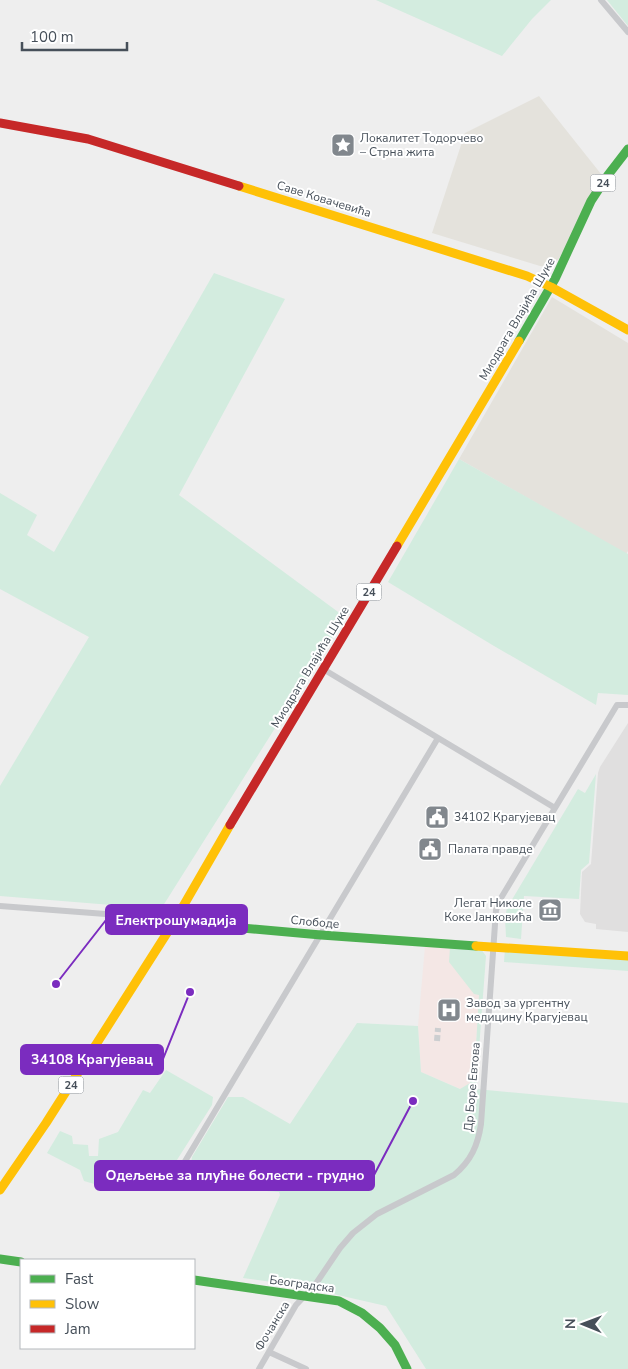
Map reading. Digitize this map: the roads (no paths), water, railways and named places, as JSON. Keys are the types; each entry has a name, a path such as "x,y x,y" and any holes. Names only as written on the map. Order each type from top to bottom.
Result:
{"street":[{"path":"601,0 628,32"},
{"name":"Саве Ковачевића","path":"0,124 59,133 88,140 527,276 551,287 628,330"},
{"name":"Миодрага Влајића Шуке","path":"0,1190 46,1123 174,922 551,287 562,268 582,219 602,184 628,149"},
{"path":"323,669 555,808"},
{"name":"Др Боре Евтова","path":"305,1295 315,1285 340,1248 360,1226 386,1209 454,1175 462,1168 477,1146 481,1124 498,904 617,704 628,705"},
{"path":"181,1168 438,738"},
{"name":"Слободе","path":"0,906 132,916 174,922 321,935 628,956"},
{"path":"0,1260 20,1262"},
{"name":"Београдска","path":"195,1280 339,1301 374,1320 389,1336 407,1369"},
{"name":"Фочанска","path":"259,1369 296,1305 305,1295"},
{"path":"270,1352 306,1369"}],"tunnel":[{"path":"437,1041 438,1028"}],"place":[{"name":"Локалитет Тодорчево – Стрна жита","path":"343,145"},
{"name":"34102 Крагујевац","path":"437,817"},
{"name":"Палата правде","path":"430,849"},
{"name":"Легат Николе Коке Јанковића","path":"550,910"},
{"name":"Електрошумадија","path":"56,984"},
{"name":"34108 Крагујевац","path":"190,992"},
{"name":"Завод за ургентну медицину Крагујевац","path":"449,1010"},
{"name":"Одељење за плућне болести - грудно","path":"413,1101"}]}
